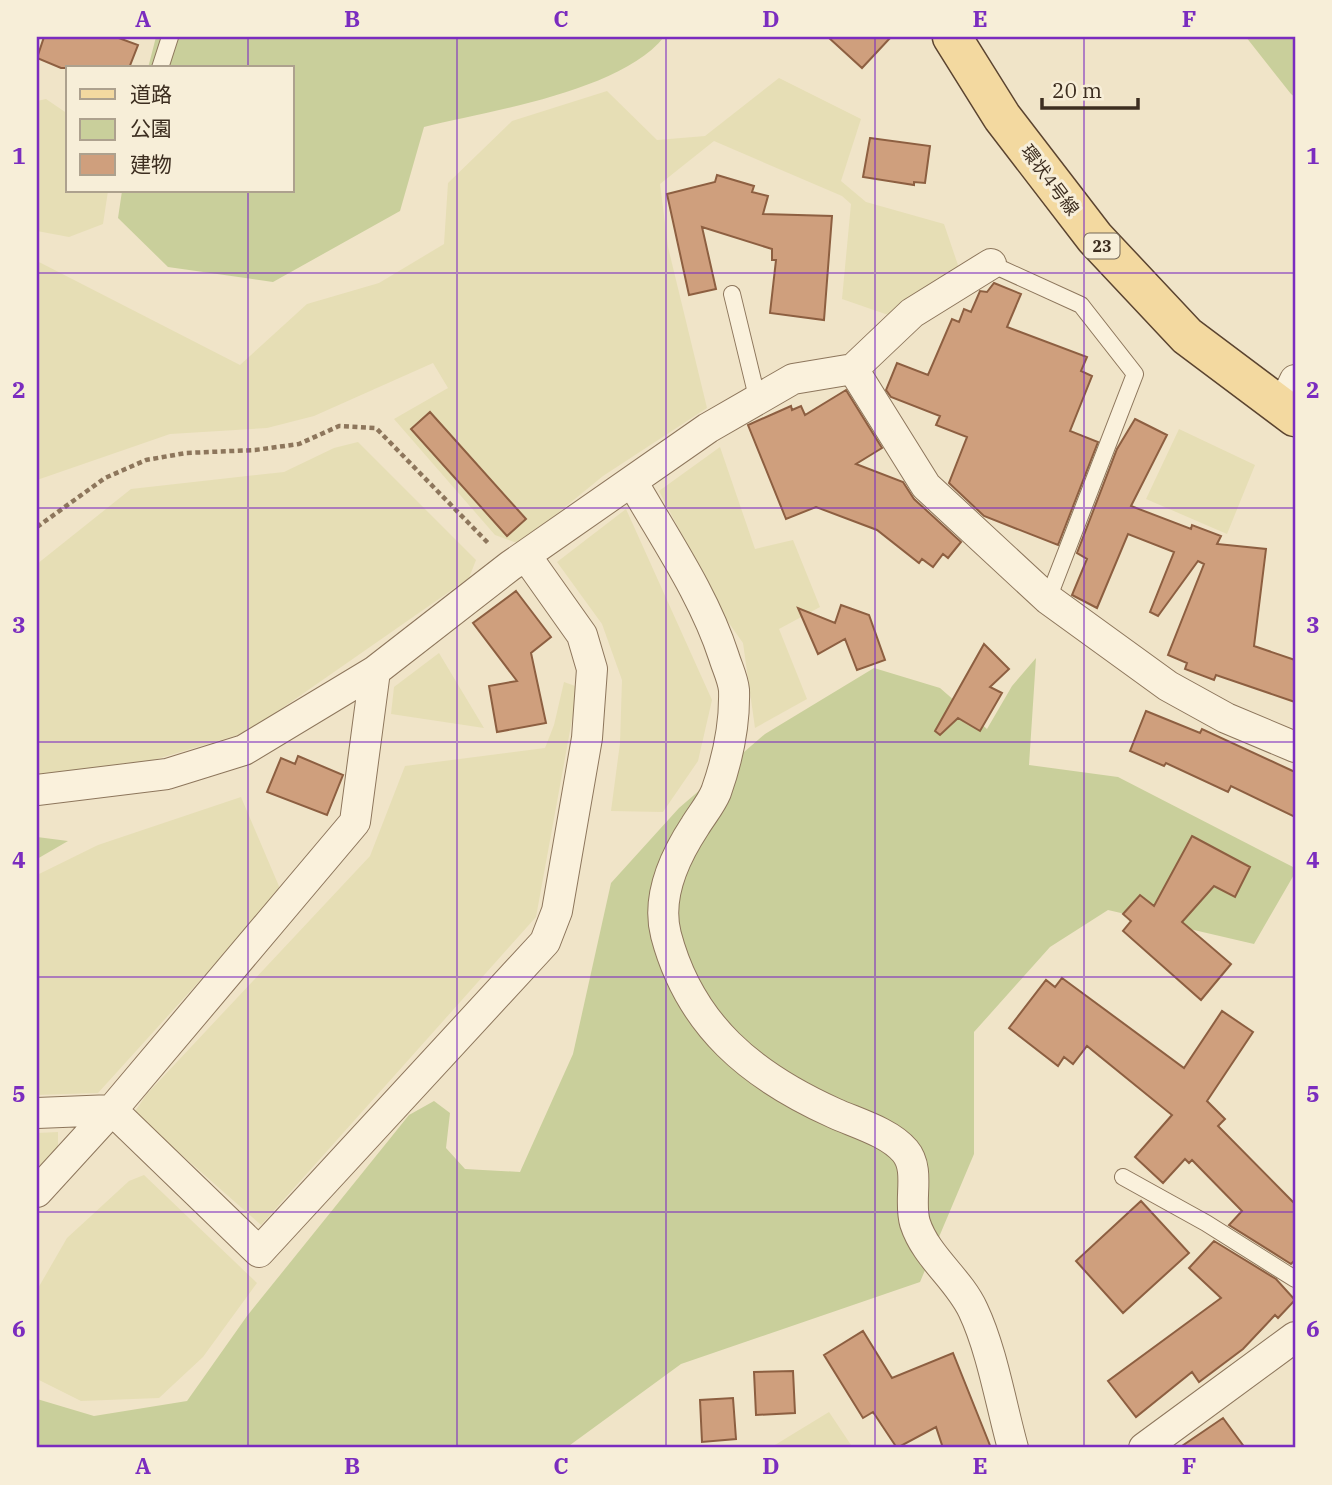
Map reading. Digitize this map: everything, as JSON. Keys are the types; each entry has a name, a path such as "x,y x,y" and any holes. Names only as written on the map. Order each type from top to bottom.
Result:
{"main road":[{"name":"環状4号線","path":"952,37 1002,117 1095,238 1186,336 1291,401"}],"street":[{"path":"37,790 167,774 244,750 375,671 518,561 708,428 757,397 793,379 853,369 912,313 991,264"},
{"path":"853,369 926,486 1048,599 1168,686 1226,718 1295,747"},
{"path":"633,483 714,625 734,687 733,721 715,794 689,835 663,900 666,934 679,968 695,1004 720,1038 748,1064 788,1092 889,1138 904,1150 912,1163 911,1205 916,1225 926,1246 971,1307 1013,1448"},
{"path":"37,1113 112,1110 258,1252 545,942 559,898 587,738 592,669 582,635 518,561"},
{"path":"37,1192 112,1110 355,822 375,671"},
{"path":"1144,1448 1295,1337"}],"lane":[{"path":"161,66 170,37"},
{"path":"991,264 1081,305 1135,374 1048,599"},
{"path":"732,294 757,397"},
{"path":"1123,1177 1206,1223 1295,1279"}],"path":[{"path":"37,527 105,478 146,460 186,453 255,450 299,444 339,426 376,428 518,561"}],"shaded area":[{"path":"779,78 861,119 841,181 866,202 944,224 961,274 894,317 842,299 851,204 842,196 714,141 660,184 668,247 707,408 603,476 520,544 495,535 394,419 448,388 433,363 314,416 267,428 170,434 37,480 37,261 240,365 307,304 379,283 444,244 448,183 512,121 607,91 657,140 705,136"},
{"path":"46,99 66,113 66,192 108,192 103,224 69,237 37,231 37,101"},
{"path":"1179,429 1255,465 1227,534 1146,499"},
{"path":"358,442 476,560 469,578 248,732 140,764 37,781 37,564 131,489 284,472 334,448"},
{"path":"720,447 755,549 793,540 820,607 779,629 807,699 755,728 743,643 726,619 659,491"},
{"path":"626,509 712,700 698,761 663,812 611,811 620,743 622,680 602,624 557,562"},
{"path":"439,653 484,728 391,714 394,687"},
{"path":"564,682 578,687 536,917 261,1225 134,1113 146,1095 370,856 405,766 545,748 554,725"},
{"path":"241,797 281,891 98,1093 37,1095 37,875 98,845"},
{"path":"58,1132 58,1147 37,1172 37,1133"},
{"path":"144,1175 257,1283 203,1357 159,1398 81,1401 37,1379 37,1290 67,1238 129,1181"},
{"path":"829,1412 853,1448 770,1448"}],"green space":[{"path":"156,37 664,37 644,56 618,72 587,85 518,106 424,127 400,211 273,282 168,267 118,218 122,192 294,192 294,66 149,66"},
{"path":"1246,37 1295,37 1295,97 1291,94"},
{"path":"1036,658 1029,765 1118,777 1295,868 1295,873 1254,944 1108,910 1050,947 974,1032 974,1154 920,1282 681,1364 566,1448 37,1448 37,1399 94,1416 187,1401 247,1316 409,1115 434,1101 450,1113 446,1148 465,1169 520,1172 573,1054 611,883 679,808 765,734 874,668 940,688 987,729 1012,686"},
{"path":"37,837 68,841 37,859"}],"building":[{"path":"44,37 116,37 138,45 130,66 61,68 37,58"},
{"path":"828,37 891,37 862,68"},
{"path":"870,138 930,146 925,183 914,182 914,185 863,177"},
{"path":"717,175 754,186 752,192 768,196 763,214 832,216 824,320 770,313 776,260 772,260 772,249 702,227 716,289 689,295 667,194 715,182"},
{"path":"994,283 1021,294 1007,327 1087,357 1081,371 1092,376 1070,431 1098,442 1058,545 984,516 949,483 967,437 936,425 940,416 891,397 886,390 897,363 928,375 952,319 959,322 964,309 971,312 980,291 987,292"},
{"path":"846,390 882,448 856,464 903,482 914,499 961,542 948,558 943,554 933,567 922,559 919,563 877,530 816,507 786,519 748,425 791,406 792,410 801,406 805,415"},
{"path":"430,412 526,519 507,536 411,429"},
{"path":"1135,419 1167,435 1131,506 1191,529 1192,525 1221,536 1217,544 1266,549 1254,646 1295,660 1295,702 1216,675 1214,680 1185,669 1187,663 1168,655 1204,564 1198,561 1158,616 1150,612 1174,552 1128,534 1097,608 1072,595 1087,559 1077,553 1117,449"},
{"path":"516,591 551,637 531,653 546,723 497,732 489,686 517,681 473,623"},
{"path":"841,605 869,615 885,660 857,670 845,639 818,654 798,608 835,623"},
{"path":"984,644 1009,669 990,687 1002,693 980,731 958,718 940,735 935,731"},
{"path":"1146,711 1200,733 1202,729 1295,772 1295,817 1231,786 1228,792 1166,763 1164,766 1130,751"},
{"path":"298,756 343,775 327,815 267,792 281,758 295,764"},
{"path":"1192,836 1250,867 1235,897 1214,886 1182,922 1231,964 1201,1000 1123,931 1131,921 1123,914 1140,895 1154,906"},
{"path":"1062,978 1184,1068 1222,1011 1253,1032 1207,1101 1225,1119 1218,1126 1295,1204 1295,1260 1291,1264 1229,1225 1242,1211 1192,1160 1189,1163 1185,1159 1163,1183 1135,1157 1172,1115 1087,1046 1073,1064 1064,1057 1058,1066 1009,1028 1046,980 1055,987"},
{"path":"1141,1201 1189,1253 1123,1313 1076,1261"},
{"path":"1214,1241 1276,1279 1295,1300 1278,1318 1275,1315 1243,1349 1199,1382 1192,1372 1136,1417 1108,1381 1221,1298 1189,1268"},
{"path":"863,1331 892,1378 953,1353 991,1448 943,1448 936,1427 897,1448 873,1412 863,1418 824,1355"},
{"path":"793,1371 795,1413 756,1415 754,1372"},
{"path":"733,1398 736,1439 702,1442 700,1400"},
{"path":"1223,1418 1245,1448 1179,1448"}]}
